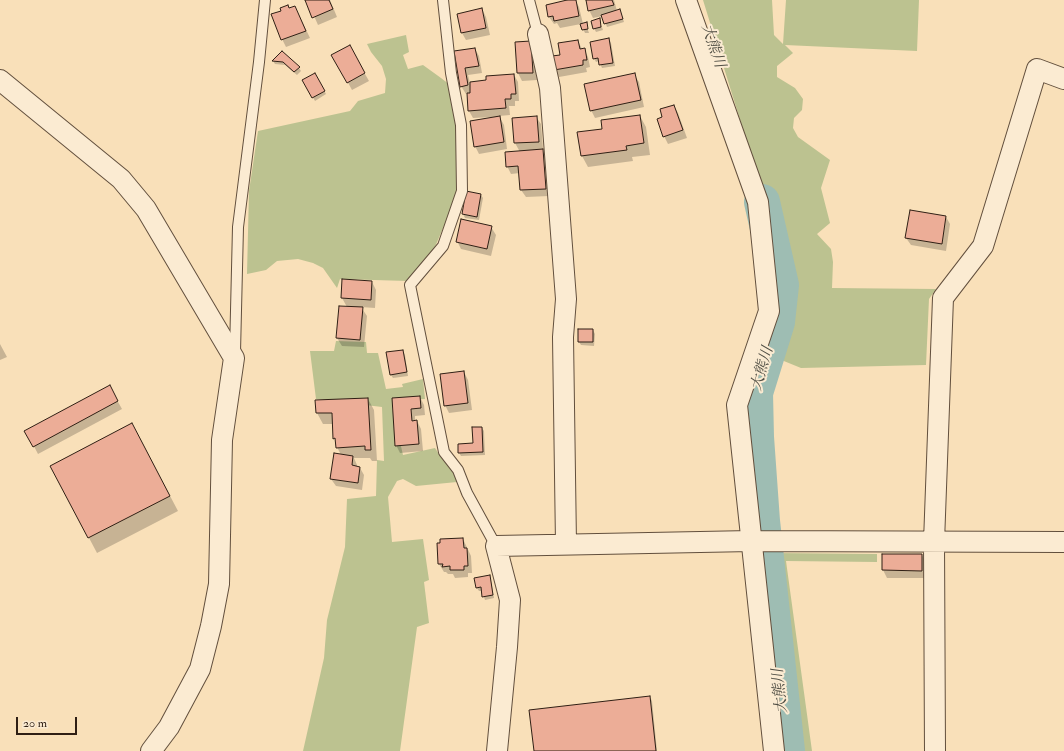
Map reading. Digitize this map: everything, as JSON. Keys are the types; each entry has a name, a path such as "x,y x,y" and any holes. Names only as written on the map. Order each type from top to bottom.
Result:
{"street":[{"path":"686,0 758,202 769,311 737,405 774,751"},
{"path":"538,34 550,88 566,299 563,337 566,544"},
{"path":"935,751 934,542 943,298 983,246 1037,69 1064,78"},
{"path":"0,80 121,179 146,209 234,358 222,440 219,584 211,626 200,669 169,727 151,751"},
{"path":"497,751 510,600 496,546 751,541 1064,542"}],"lane":[{"path":"234,358 238,227 258,70 265,0"},
{"path":"443,0 450,72 461,125 462,191 443,246 410,284 444,452 458,470 467,493 496,546"},
{"path":"529,0 538,34"}],"green space":[{"path":"703,0 772,0 774,35 783,44 786,0 919,0 917,51 785,45 793,53 777,66 777,77 795,88 803,99 802,110 794,118 793,128 798,137 830,160 821,188 830,223 817,234 831,249 833,262 832,288 936,289 929,299 926,365 801,368 774,357 786,304 783,259"},
{"path":"406,35 409,52 403,55 408,69 423,65 454,88 455,95 450,97 453,113 462,111 457,196 434,249 408,281 340,279 337,288 323,268 313,263 298,259 277,261 266,270 247,274 249,191 258,131 350,111 358,101 385,93 386,79 382,66 371,52 367,44"},
{"path":"336,341 366,342 367,353 378,353 386,389 403,387 402,384 423,379 425,399 396,400 397,406 392,407 403,455 435,448 454,474 457,482 416,486 403,479 397,481 388,497 392,542 423,539 429,580 424,582 429,623 417,627 400,751 303,751 324,658 327,620 345,547 347,499 376,496 377,460 384,461 382,407 316,399 310,351 334,351"},
{"path":"771,553 877,554 877,562 786,561 812,751 794,751"}],"building":[{"path":"305,0 329,0 333,9 312,18"},
{"path":"567,0 576,0 579,16 554,21 553,16 548,17 546,5"},
{"path":"586,0 612,0 614,5 588,11"},
{"path":"288,5 289,8 295,6 306,31 281,40 271,14 281,11 280,8"},
{"path":"482,8 486,28 461,33 457,14"},
{"path":"620,9 623,19 604,24 601,15"},
{"path":"600,18 601,27 593,29 591,21"},
{"path":"587,22 588,29 582,30 580,24"},
{"path":"609,38 613,63 599,65 598,58 593,59 590,42"},
{"path":"578,40 580,49 585,48 587,60 583,60 583,65 554,70 552,56 560,55 558,43"},
{"path":"531,41 533,73 517,73 515,42"},
{"path":"350,45 365,73 347,83 331,55"},
{"path":"475,48 479,66 465,68 468,85 460,87 454,51"},
{"path":"282,51 300,67 294,72 283,62 272,61"},
{"path":"315,73 325,91 312,98 302,80"},
{"path":"635,73 641,100 590,111 584,84"},
{"path":"514,74 516,94 511,94 511,99 505,99 506,108 468,111 467,93 470,93 470,82 486,80 486,76"},
{"path":"674,105 683,130 663,137 657,119 662,117 660,109"},
{"path":"640,115 644,143 626,146 627,150 581,156 577,132 602,129 601,120"},
{"path":"500,116 504,142 474,147 470,121"},
{"path":"537,116 539,142 514,143 512,118"},
{"path":"543,149 546,189 520,190 518,166 506,167 505,152"},
{"path":"466,191 481,194 477,217 462,214"},
{"path":"910,210 946,216 942,244 905,238"},
{"path":"461,219 492,226 487,249 456,242"},
{"path":"342,279 372,281 371,300 341,298"},
{"path":"339,306 363,307 360,340 336,338"},
{"path":"578,329 593,329 593,342 578,342"},
{"path":"403,350 407,372 390,375 386,352"},
{"path":"464,371 468,403 444,406 440,374"},
{"path":"110,385 118,401 33,447 24,431"},
{"path":"420,396 421,408 411,409 412,421 417,420 419,444 395,446 392,398"},
{"path":"368,398 371,450 365,450 365,446 336,448 335,438 333,439 332,413 316,413 315,400"},
{"path":"132,423 170,496 88,538 50,466"},
{"path":"472,427 482,427 483,452 458,453 458,444 473,443"},
{"path":"334,453 353,456 352,465 360,467 358,483 330,479"},
{"path":"463,538 464,548 467,548 468,566 464,566 464,570 450,570 450,566 442,567 443,564 438,564 437,543 440,543 440,539"},
{"path":"882,554 922,554 922,571 882,570"},
{"path":"490,575 493,595 482,597 481,587 476,588 474,578"},
{"path":"650,696 656,751 534,751 529,710"}],"waterway":[{"name":"大熊川","path":"762,202 781,285 777,322 755,393 756,437 762,521 787,751"}]}
